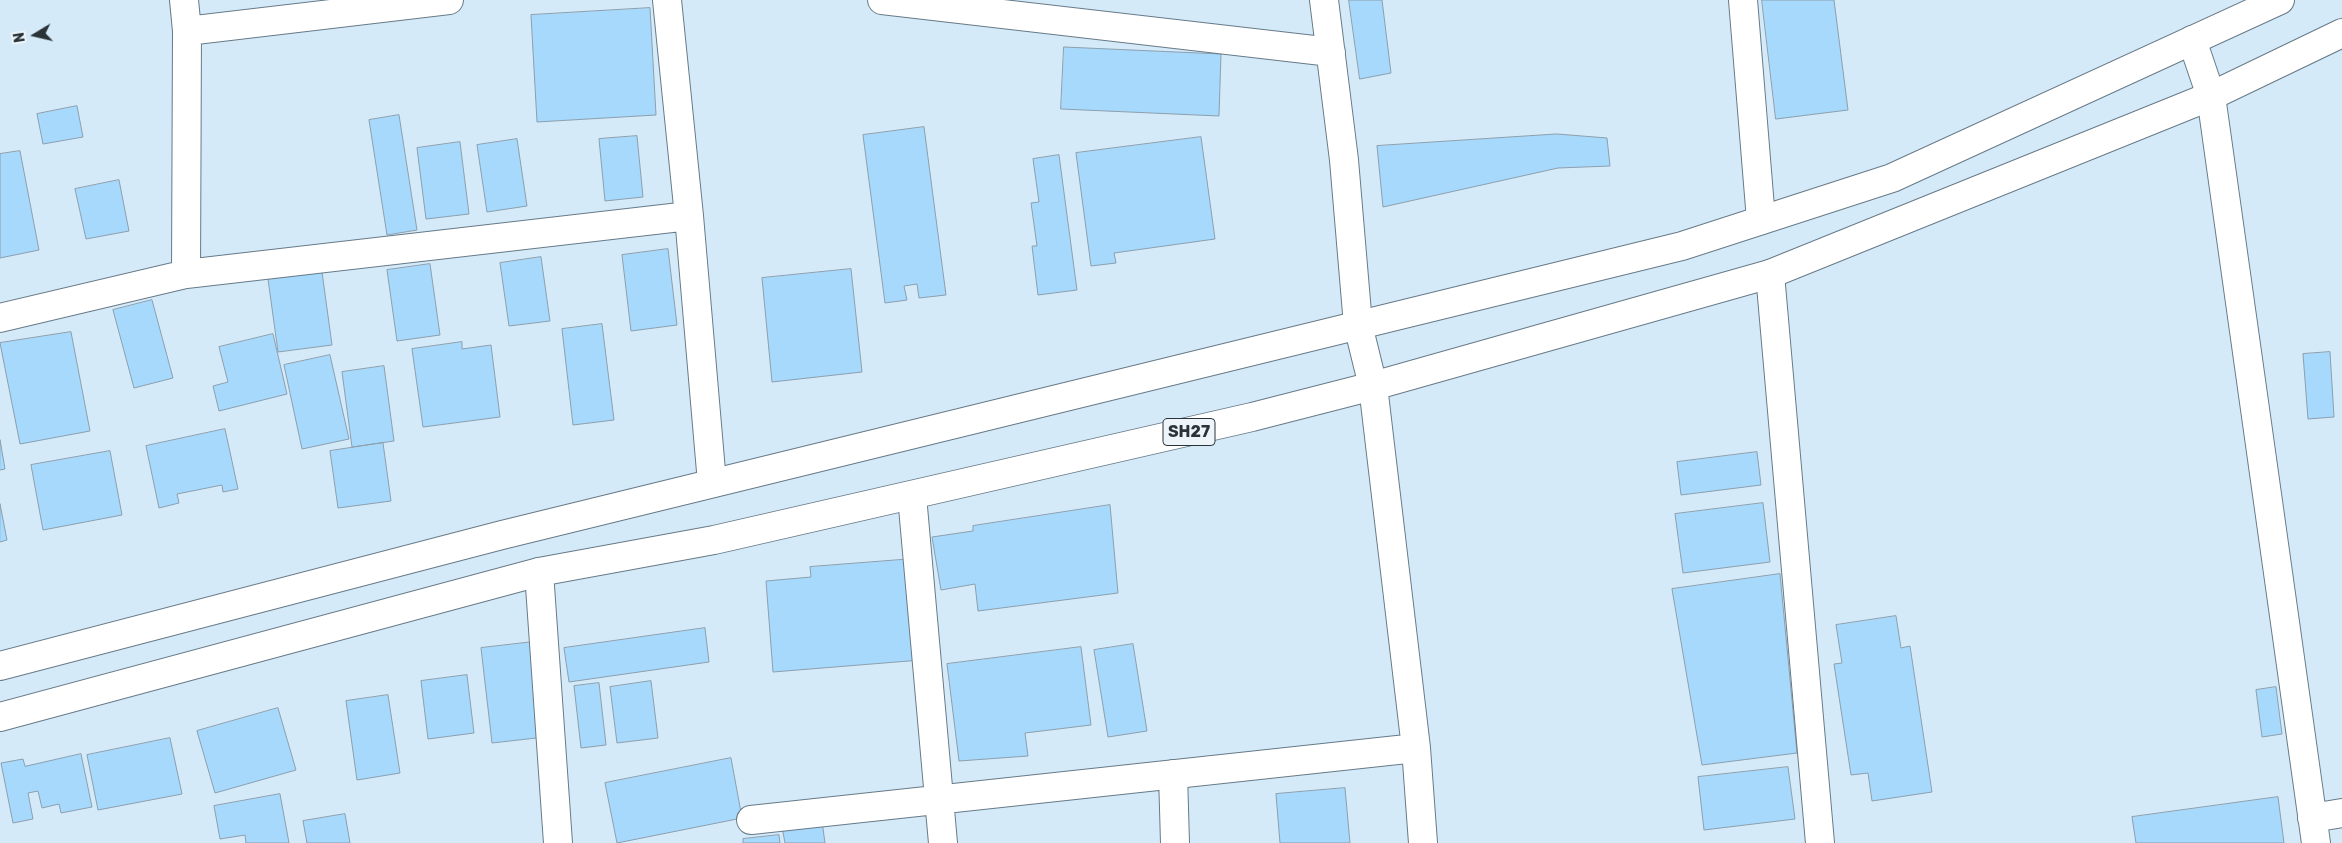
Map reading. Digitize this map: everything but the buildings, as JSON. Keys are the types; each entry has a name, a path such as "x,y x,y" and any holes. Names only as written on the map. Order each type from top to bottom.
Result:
{"street":[{"path":"184,0 187,31 186,274"},
{"path":"187,31 449,0"},
{"path":"667,0 689,216 712,482"},
{"path":"882,0 1330,52"},
{"path":"1324,0 1344,160 1358,325 1373,386 1416,748 1423,843"},
{"path":"1743,0 1761,220"},
{"path":"0,666 712,482 1682,246 1892,178 2280,0"},
{"name":"SH27","path":"0,716 539,572 714,540 1252,417 1373,386 1770,274 2211,96 2342,34"},
{"path":"2192,40 2211,96 2314,830 2342,813"},
{"path":"0,318 186,274 689,216"},
{"path":"1770,274 1820,843"},
{"path":"912,496 943,843"},
{"path":"539,572 558,843"},
{"path":"751,820 1416,748"},
{"path":"1173,774 1175,843"}]}
